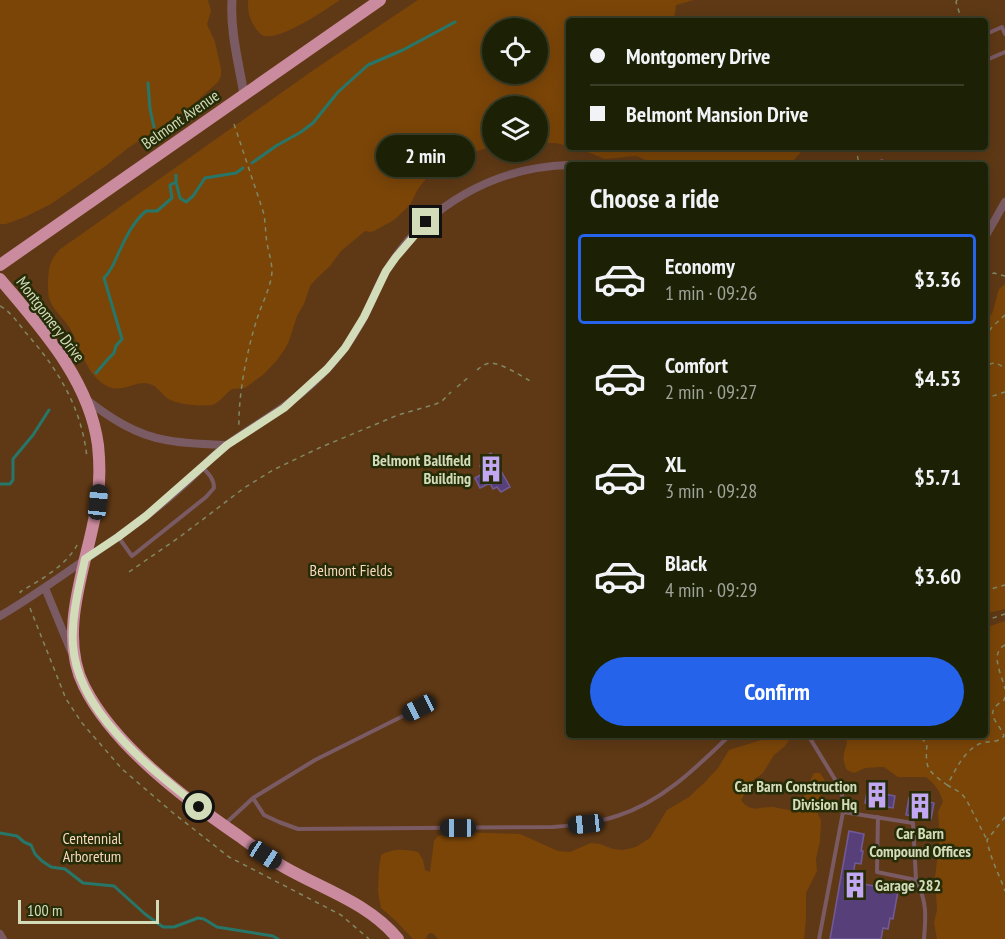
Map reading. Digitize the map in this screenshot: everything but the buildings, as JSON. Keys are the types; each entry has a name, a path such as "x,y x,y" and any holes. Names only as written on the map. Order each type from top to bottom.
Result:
{"main road":[{"name":"Belmont Avenue","path":"0,265 380,0"},
{"name":"Montgomery Drive","path":"0,279 62,357 85,399 98,444 100,474 98,502 85,559 72,635 75,661 88,695 120,736 163,778 223,825 282,866 359,906 398,939"}],"street":[{"path":"232,0 234,38 244,95"},
{"path":"0,616 118,537 164,501 227,445 284,408 313,383 345,348 364,317 386,271 396,257 416,232 438,212 462,195 492,180 531,170 566,165"},
{"path":"988,226 1005,202"},
{"path":"85,399 117,422 154,438 227,445"},
{"name":"Montgomery Drive","path":"45,588 75,661"},
{"path":"0,934 3,939"}],"lane":[{"path":"988,33 1002,27 1005,34"},
{"path":"988,59 1005,52"},
{"path":"118,537 132,556 206,497 214,488 214,483 202,467"},
{"path":"223,825 253,798 315,760 419,708"},
{"path":"253,798 264,815 298,829 553,827 586,824 619,816 647,803 678,783 726,738"},
{"path":"810,738 830,769 844,801 819,939"},
{"path":"843,812 913,823 916,880 926,911 924,939"},
{"path":"878,817 877,872 916,880"}],"path":[{"path":"957,0 961,18"},
{"path":"234,124 263,211 272,264 271,279 248,352 241,392 239,438"},
{"path":"988,275 994,273 1005,276"},
{"path":"0,306 9,312 48,358 59,375 79,418 88,460"},
{"path":"988,332 1005,315"},
{"path":"988,368 993,363 1005,369"},
{"path":"477,370 486,364 495,364 530,381"},
{"path":"457,387 470,376"},
{"path":"129,572 244,488 273,470 298,457 398,415 436,404 451,392"},
{"path":"988,398 1005,392"},
{"path":"21,594 20,592 62,563 78,543"},
{"path":"988,590 1005,585"},
{"path":"988,620 1005,614"},
{"path":"1005,645 1001,646 998,651 997,661 1005,689"},
{"path":"946,784 961,759 975,746 1003,738 1003,731 994,720 993,711 1005,697"},
{"path":"921,738 927,744 925,761 930,772 961,793 966,799 987,840 990,857 1005,891"},
{"path":"987,840 1005,818"}],"green space":[{"path":"0,0 1005,0 1005,939 0,939"}],"shaded area":[{"path":"0,0 208,0 211,11 207,24 215,42 221,76 218,82 188,109 128,148 51,204 25,217 0,224"},
{"path":"248,0 340,0 293,29 273,36 265,36 257,30 251,20"},
{"path":"418,0 694,0 676,5 674,18 566,18 566,146 548,143 548,96 482,96 482,150 429,175 418,189 410,205 394,220 374,231 365,231 341,251 310,286 289,341 277,360 264,374 245,388 232,389 215,404 205,406 183,404 164,396 149,384 140,383 115,388 105,385 98,379 87,365 72,332 50,302 48,280 50,265 59,250 315,69"},
{"path":"582,150 810,150 802,151 792,162 650,162 635,156 605,159"},
{"path":"1005,284 1005,609 988,613 988,317 992,314 999,289"},
{"path":"1005,621 1005,939 937,939 934,923 937,910 935,877 940,837 938,812 943,802 940,794 935,785 926,777 898,777 884,767 865,768 854,773 847,770 844,759 847,742 845,738 988,738 988,627"},
{"path":"767,738 790,738 785,746 774,755 763,773 752,781 741,800 748,807 773,807 794,811 803,799 814,773 820,773 824,779 825,784 816,805 821,821 820,841 816,859 817,871 806,893 804,939 438,939 431,933 426,939 413,939 381,908 378,892 381,855 399,850 418,852 425,870 430,872 434,841 438,836 458,832 520,834 558,851 570,852 591,843 623,850 636,847 650,838 667,810 689,797 705,782 718,768 729,750"}],"waterway":[{"path":"252,163 313,123 338,92 368,65 403,50 455,22"},
{"path":"148,83 154,127"},
{"path":"176,182 180,198 186,202 205,178 236,173 243,168"},
{"path":"96,373 114,353 122,339 104,278 137,220 146,211 157,211 172,198 170,185 176,182 176,175"},
{"path":"0,484 10,484 13,480 13,459 33,435 49,410"},
{"path":"0,833 17,836 31,845 35,854 42,861 51,867 65,869 83,883 114,886 163,927 174,927 198,918 217,927 273,936 278,939"}],"place":[{"name":"Belmont Ballfield Building","path":"491,469"},
{"name":"Car Barn Construction Division Hq","path":"877,795"},
{"name":"Car Barn Compound Offices","path":"920,806"},
{"name":"Garage 282","path":"855,885"}],"route":[{"path":"199,807 163,778 120,736 96,707 83,684 75,661 72,635 85,559 146,516 227,445 284,408 313,383 345,348 364,317 386,271 426,222"}],"park label":[{"name":"Belmont Fields","path":"351,570"},
{"name":"Centennial Arboretum","path":"92,847"}]}
